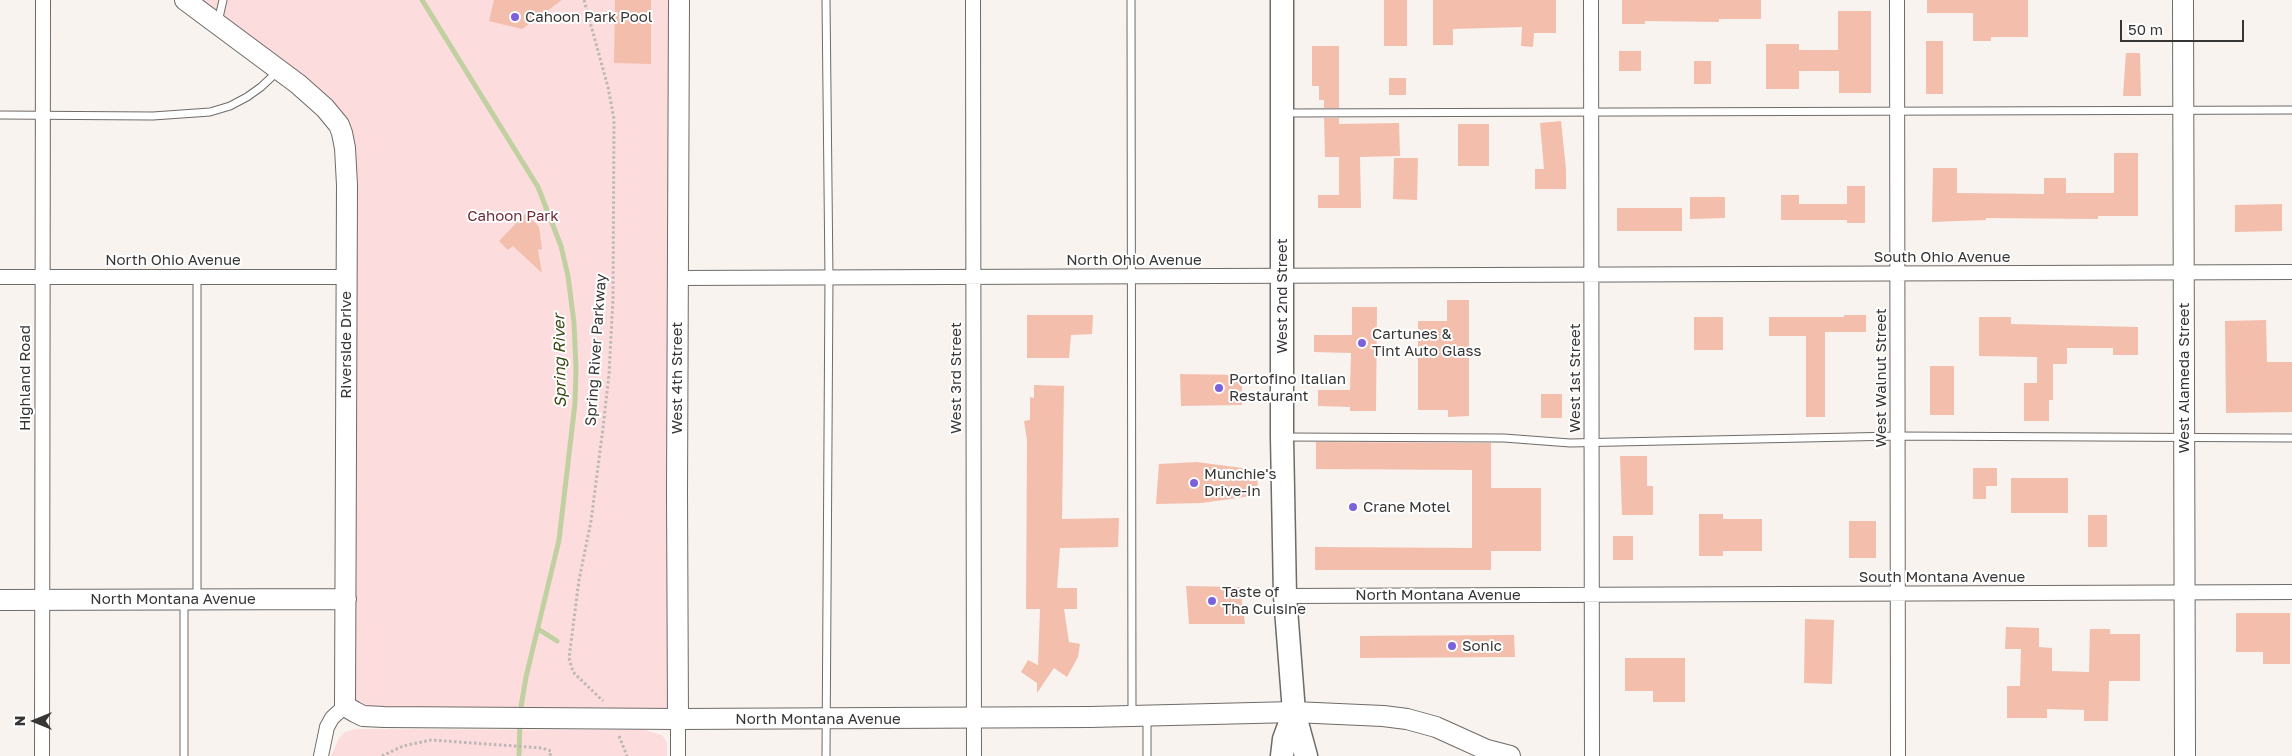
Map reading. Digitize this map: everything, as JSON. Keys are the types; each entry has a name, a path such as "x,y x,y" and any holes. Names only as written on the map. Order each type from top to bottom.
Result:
{"main road":[{"name":"West 2nd Street","path":"1282,0 1282,437 1285,596 1294,712 1306,756"},
{"name":"West 2nd Street","path":"1282,756 1284,739 1294,712"}],"street":[{"name":"Highland Road","path":"42,0 42,756"},
{"name":"Riverside Drive","path":"185,0 325,108 339,125 342,133 345,148 347,185 345,706"},
{"name":"West 4th Street","path":"678,756 677,278 679,0"},
{"name":"West 3rd Street","path":"973,0 974,756"},
{"name":"West 1st Street","path":"1591,0 1592,756"},
{"name":"West Walnut Street","path":"1897,0 1898,756"},
{"name":"West Alameda Street","path":"2184,0 2185,756"},
{"name":"South Ohio Avenue","path":"1591,274 2292,272"},
{"name":"North Ohio Avenue","path":"677,278 1591,274"},
{"name":"North Ohio Avenue","path":"0,276 346,277"},
{"name":"South Montana Avenue","path":"1592,594 2292,592"},
{"name":"North Montana Avenue","path":"1285,596 1592,594"},
{"name":"North Montana Avenue","path":"0,600 346,599"},
{"name":"North Montana Avenue","path":"345,706 363,716 373,717 678,719 974,718 1294,712 1383,716 1407,719 1436,727 1487,750 1510,756"},
{"path":"321,756 327,727 332,718 345,706"}],"lane":[{"path":"217,25 222,0"},
{"path":"826,0 829,278 826,756"},
{"path":"1131,0 1140,716 1147,756"},
{"path":"0,115 153,116 210,112 230,106 247,97 261,87 278,70"},
{"path":"1282,113 1591,110 1897,112 2292,110"},
{"path":"184,756 190,599 196,277"},
{"path":"1282,437 1504,438 1592,442 1898,436 2292,438"}],"path":[{"name":"Spring River Parkway","path":"584,0 608,87 614,119 612,299 609,374 603,428 591,521 579,580 569,658 573,672 580,681 602,699 611,718"},
{"path":"382,756 403,746 431,740 532,746 550,751 550,756"}],"green space":[{"name":"Cahoon Park","path":"185,0 679,0 678,719 355,712 342,133"},
{"path":"356,729 645,730 662,735 667,742 667,756 331,756 339,738 345,732"}],"building":[{"name":"Cahoon Park Pool","path":"494,0 562,0 522,29 489,21"},
{"path":"615,0 651,0 651,64 614,63"},
{"path":"1384,0 1407,0 1407,46 1384,46"},
{"path":"1433,0 1556,0 1556,33 1534,33 1533,47 1521,46 1522,27 1453,29 1453,45 1433,45"},
{"path":"1622,0 1761,0 1761,19 1719,19 1719,22 1645,21 1645,24 1622,24"},
{"path":"1927,0 2028,0 2028,37 1991,37 1991,41 1973,41 1973,13 1927,13"},
{"path":"1838,11 1871,11 1871,93 1839,93 1839,71 1799,71 1799,89 1766,89 1766,44 1799,44 1799,50 1838,50"},
{"path":"1926,41 1943,41 1943,94 1926,94"},
{"path":"1312,46 1339,46 1339,108 1324,108 1324,100 1319,100 1319,86 1312,86"},
{"path":"1619,51 1641,51 1641,71 1619,71"},
{"path":"2126,53 2140,53 2141,96 2123,96"},
{"path":"1694,61 1711,61 1711,84 1694,84"},
{"path":"1389,78 1406,78 1406,95 1389,95"},
{"path":"1324,118 1339,118 1339,124 1399,123 1400,156 1360,157 1361,208 1318,208 1318,195 1339,195 1339,157 1325,157"},
{"path":"1561,121 1566,189 1535,189 1535,169 1544,169 1540,123"},
{"path":"1458,124 1489,124 1489,166 1458,166"},
{"path":"2114,153 2138,153 2138,216 2098,216 2098,219 1986,218 1986,220 1932,222 1933,168 1957,168 1957,193 2044,194 2044,178 2066,178 2066,193 2114,193"},
{"path":"1394,158 1418,158 1417,200 1393,199"},
{"path":"1847,186 1865,186 1865,223 1847,223 1847,220 1781,220 1781,195 1799,195 1799,204 1847,204"},
{"path":"1690,197 1725,197 1725,218 1690,219"},
{"path":"2282,204 2282,231 2235,232 2235,205"},
{"path":"1617,208 1682,208 1682,231 1617,231"},
{"path":"526,213 539,227 542,249 538,250 542,273 513,246 508,250 499,241"},
{"path":"1447,300 1469,300 1469,416 1448,417 1448,410 1418,410 1418,321 1447,321"},
{"path":"1352,307 1377,307 1376,411 1350,411 1350,407 1318,406 1318,390 1350,390 1351,353 1314,352 1314,335 1352,335"},
{"path":"1027,315 1093,315 1092,334 1071,335 1069,358 1027,358"},
{"path":"1844,315 1866,315 1866,332 1825,332 1825,417 1806,417 1806,336 1769,336 1769,317 1844,317"},
{"path":"1694,317 1723,317 1723,350 1694,350"},
{"path":"1979,317 2011,317 2011,324 2138,327 2138,355 2113,355 2113,348 2067,348 2067,364 2053,364 2053,400 2049,400 2049,421 2024,421 2024,383 2037,383 2037,357 1979,356"},
{"path":"2266,320 2267,362 2292,362 2292,412 2226,413 2225,321"},
{"path":"1930,366 1954,366 1954,415 1930,415"},
{"path":"1180,374 1242,375 1242,405 1181,406"},
{"path":"1034,385 1064,386 1062,519 1119,518 1118,547 1060,548 1057,588 1077,588 1077,609 1064,609 1069,642 1080,644 1078,657 1067,677 1054,668 1037,693 1037,683 1021,672 1028,660 1038,665 1040,609 1026,609 1027,440 1024,421 1030,420 1030,397 1034,398"},
{"path":"1541,394 1562,394 1562,418 1541,418"},
{"path":"1316,442 1491,443 1491,488 1541,488 1541,551 1491,551 1491,570 1315,570 1315,547 1472,548 1472,470 1316,469"},
{"path":"1620,456 1647,456 1647,486 1653,486 1653,515 1622,515"},
{"path":"1197,462 1257,470 1258,495 1202,503 1156,504 1159,464"},
{"path":"1973,468 1997,468 1997,486 1986,486 1986,499 1973,499"},
{"path":"2011,478 2068,478 2068,513 2011,513"},
{"path":"1699,514 1723,514 1723,519 1762,519 1762,551 1723,551 1723,556 1699,556"},
{"path":"2088,515 2107,515 2107,547 2088,547"},
{"path":"1849,521 1876,521 1876,558 1849,558"},
{"path":"1613,536 1633,536 1633,560 1613,560"},
{"path":"1186,586 1240,587 1245,624 1189,624"},
{"path":"2236,613 2290,613 2290,664 2263,664 2263,652 2236,652"},
{"path":"1805,619 1834,620 1832,684 1804,683"},
{"path":"2006,627 2039,628 2039,647 2052,648 2052,671 2089,672 2090,629 2110,629 2110,634 2140,634 2140,681 2109,681 2108,721 2084,721 2084,710 2047,709 2047,718 2007,718 2007,686 2020,686 2021,649 2005,649"},
{"path":"1514,635 1515,657 1360,658 1360,636"},
{"path":"1625,658 1685,658 1685,702 1653,702 1653,691 1625,691"}],"waterway":[{"name":"Spring River","path":"422,0 538,187 561,246 568,276 574,323 575,403 559,540 526,677 520,713"},
{"path":"538,629 557,641"},
{"name":"Spring River","path":"519,754 520,722"}],"place":[{"name":"Cahoon Park Pool","path":"515,17"},
{"name":"Cartunes & Tint Auto Glass","path":"1362,343"},
{"name":"Portofino Italian Restaurant","path":"1219,388"},
{"name":"Munchie's Drive-In","path":"1194,483"},
{"name":"Crane Motel","path":"1353,507"},
{"name":"Taste of Tha Cuisine","path":"1212,601"},
{"name":"Sonic","path":"1452,646"}]}
